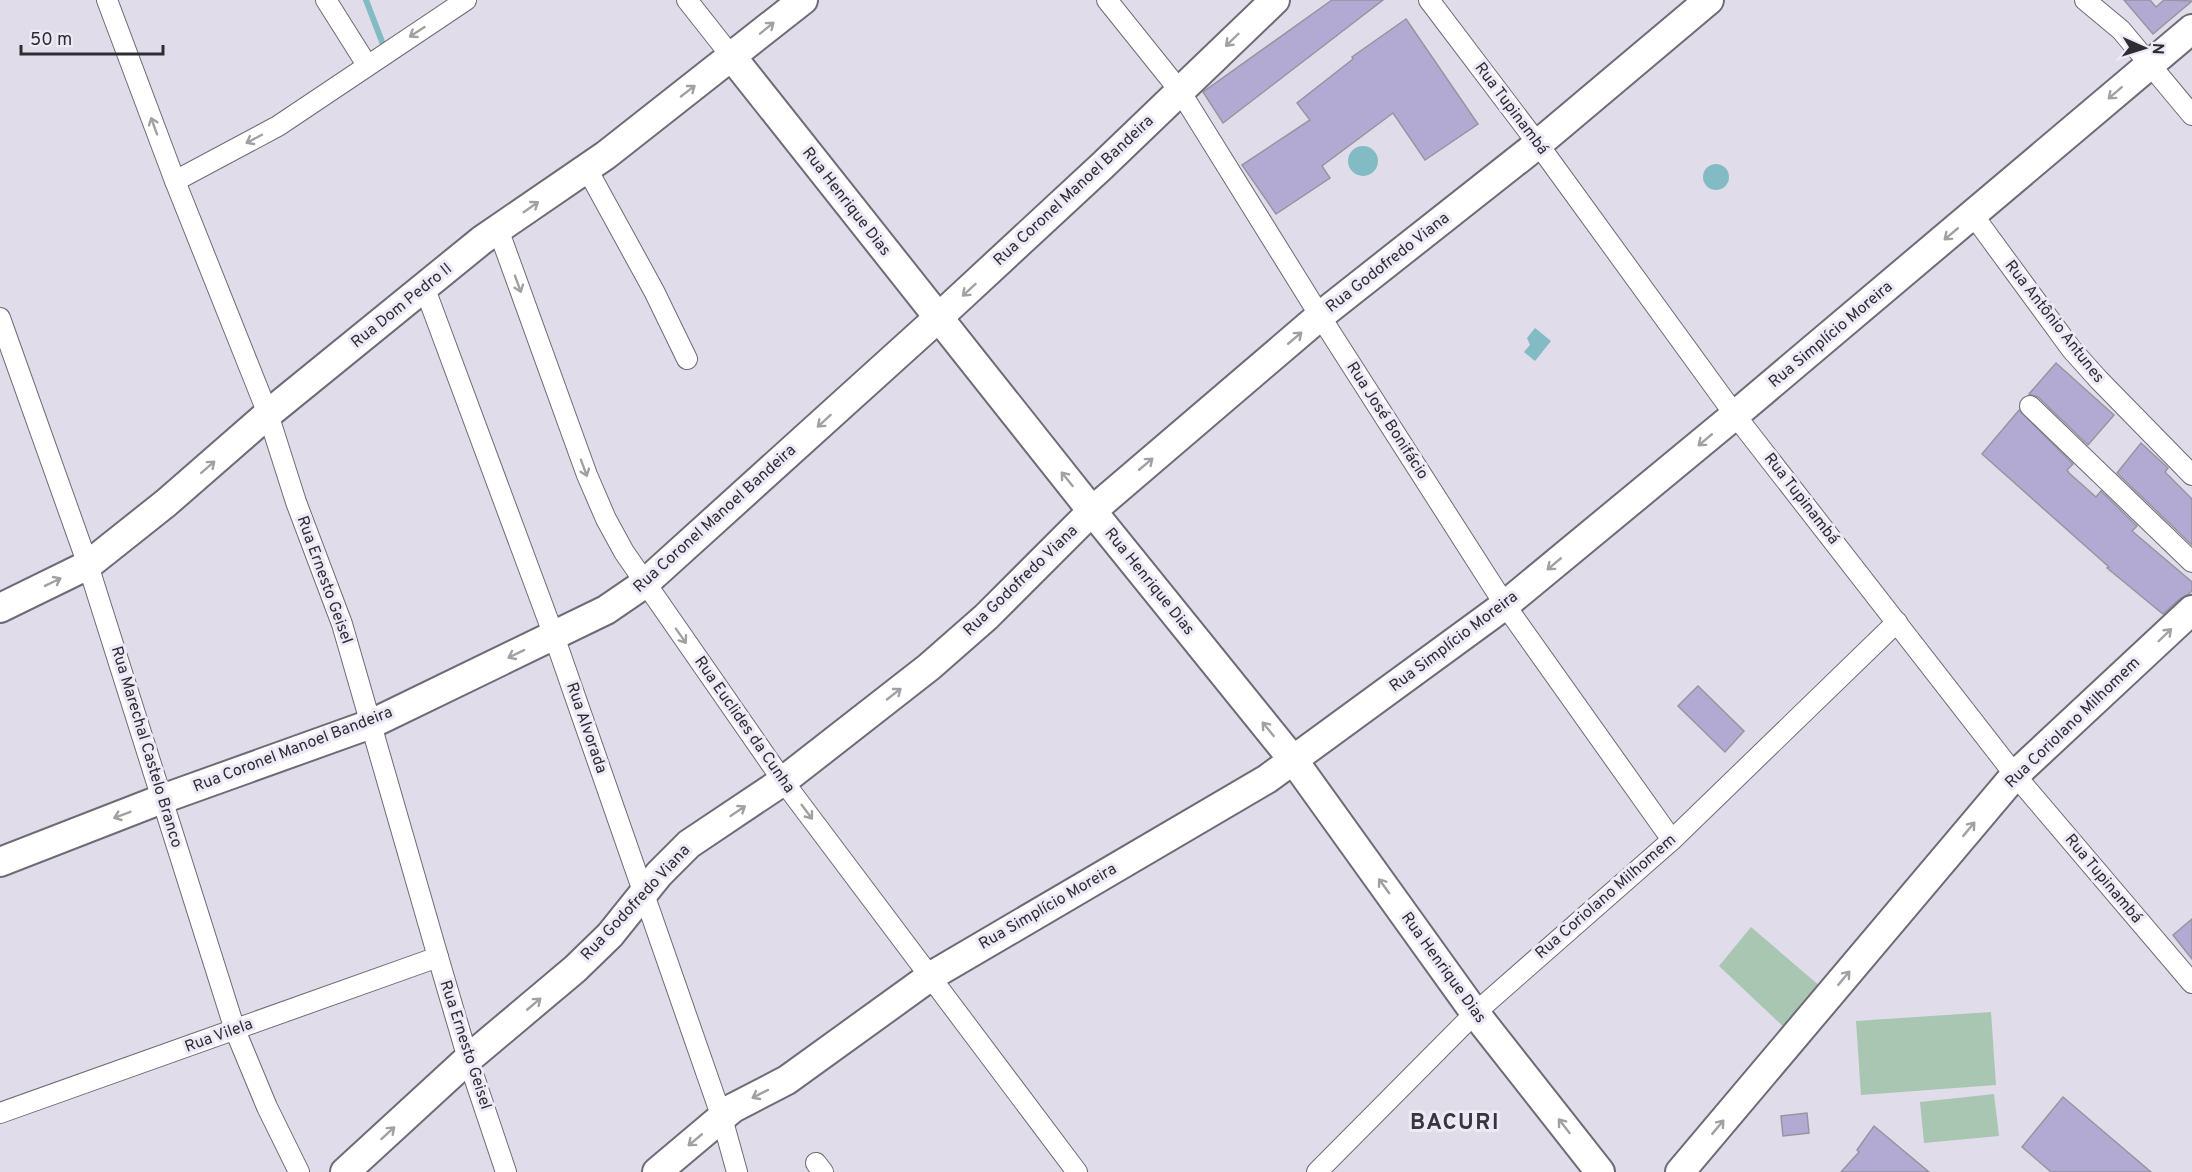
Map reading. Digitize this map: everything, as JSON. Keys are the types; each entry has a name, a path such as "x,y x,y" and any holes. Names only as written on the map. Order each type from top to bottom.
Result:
{"street":[{"name":"Rua Ernesto Geisel","path":"107,0 174,181 268,414 296,502 342,624 468,1059 506,1172"},
{"path":"326,0 367,65"},
{"path":"174,181 278,126 466,0"},
{"name":"Rua Henrique Dias","path":"687,0 938,318 1294,761 1475,1013 1600,1172"},
{"name":"Rua Dom Pedro II","path":"0,608 88,565 166,503 268,414 490,235 586,168 803,0"},
{"name":"Rua José Bonifácio","path":"1107,0 1180,91 1320,316 1505,605 1672,840"},
{"name":"Rua Coronel Manoel Bandeira","path":"0,862 162,799 371,724 606,610 644,584 938,318 1094,174 1275,0"},
{"name":"Rua Tupinambá","path":"1429,0 1538,144 1735,415 2015,775 2192,983"},
{"name":"Rua Godofredo Viana","path":"345,1172 468,1059 575,969 610,936 651,883 690,844 783,781 929,667 986,617 1092,511 1320,316 1538,144 1709,0"},
{"path":"2085,0 2121,30 2192,115"},
{"name":"Rua Simplício Moreira","path":"657,1172 727,1113 788,1080 931,976 1294,761 1505,605 1735,415 2192,29"},
{"path":"586,168 654,291 687,359"},
{"name":"Rua Antônio Antunes","path":"1973,215 2072,350 2098,380 2192,475"},
{"name":"Rua Euclides da Cunha","path":"490,235 606,519 644,584 783,781 1077,1172"},
{"name":"Rua Alvorada","path":"432,282 651,883 727,1113 737,1172"},
{"name":"Rua Marechal Castelo Branco","path":"0,318 88,565 235,1030 267,1107 299,1172"},
{"path":"2030,406 2192,562"},
{"name":"Rua Coriolano Milhomem","path":"1680,1172 2015,775 2192,610"},
{"name":"Rua Coriolano Milhomem","path":"1317,1172 1475,1013 1672,840 1897,622"},
{"name":"Rua Vilela","path":"0,1113 438,957"}],"green space":[{"path":"1751,927 1821,987 1788,1031 1719,966"},
{"path":"1991,1012 1996,1085 1861,1095 1856,1021"},
{"path":"1994,1094 1999,1136 1924,1143 1920,1102"}],"water":[{"path":"1363,146 1374,150 1378,161 1374,172 1363,176 1352,172 1348,161 1352,150"},
{"path":"1716,164 1725,168 1729,177 1725,186 1716,190 1707,186 1703,177 1707,168"},
{"path":"1535,328 1551,341 1535,361 1524,352 1530,345 1527,338"}],"building":[{"path":"1332,0 1383,0 1223,123 1203,92"},
{"path":"2124,0 2150,0 2156,7 2164,0 2192,1 2153,34"},
{"path":"1406,19 1478,124 1425,160 1393,113 1322,166 1330,178 1276,214 1242,165 1310,120 1297,103 1353,59 1352,57"},
{"path":"2056,363 2114,415 2088,445 2038,397 2029,394"},
{"path":"2019,410 2073,464 2067,470 2069,473 2096,497 2101,491 2137,526 2132,531 2192,582 2192,591 2189,594 2163,614 2107,568 2109,567 1982,454"},
{"path":"2141,443 2168,468 2165,472 2192,499 2192,545 2117,473"},
{"path":"1698,686 1744,731 1725,752 1678,706"},
{"path":"2192,919 2192,959 2173,935"},
{"path":"2063,1097 2151,1172 2051,1172 2022,1147"},
{"path":"1807,1113 1809,1133 1783,1136 1781,1116"},
{"path":"1874,1126 1929,1172 1841,1172 1859,1152 1857,1150"}],"waterway":[{"path":"366,0 384,47"}],"district":[{"name":"BACURI","path":"1455,1123"}]}
